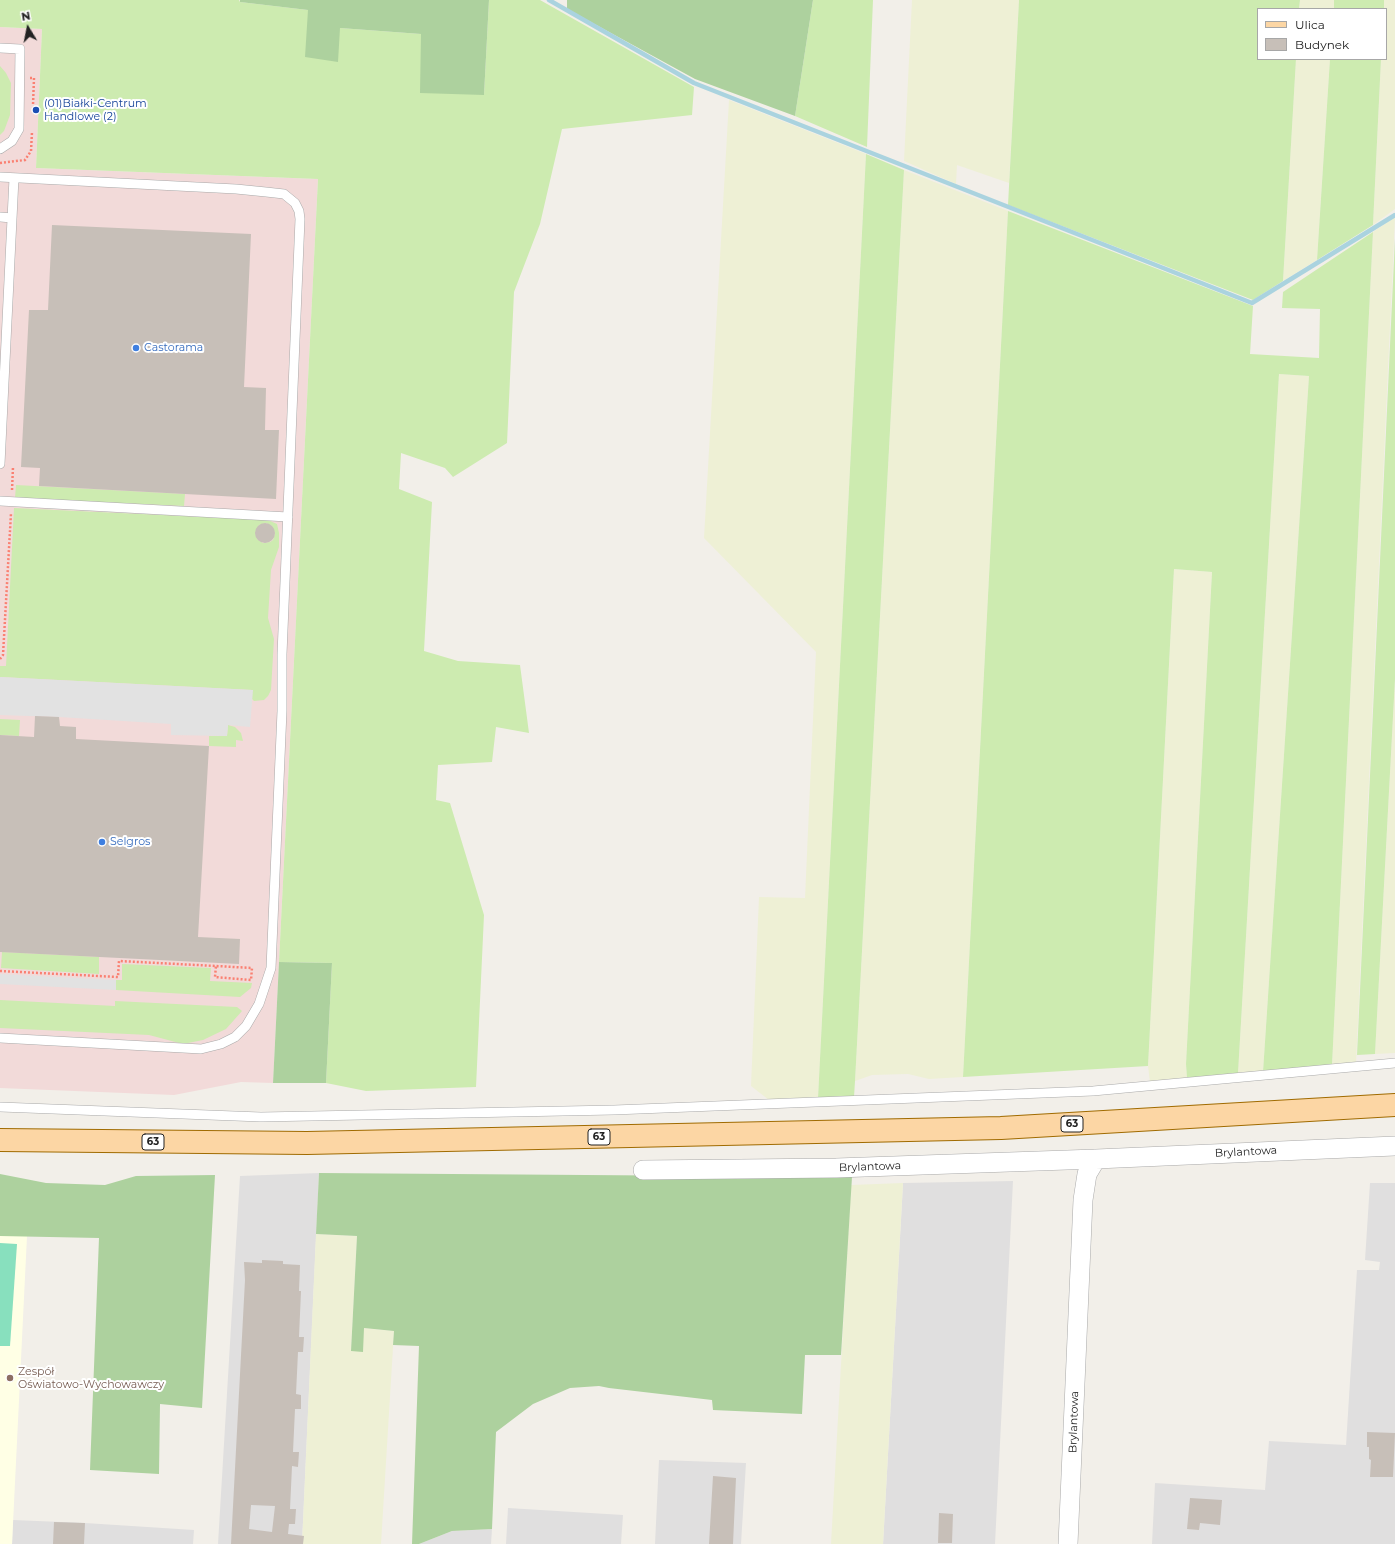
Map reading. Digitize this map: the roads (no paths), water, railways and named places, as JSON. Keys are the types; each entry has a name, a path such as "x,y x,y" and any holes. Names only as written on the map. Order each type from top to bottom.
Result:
{"main road":[{"name":"63","path":"0,1140 306,1143 985,1128 1395,1105"}],"street":[{"name":"Brylantowa","path":"643,1170 836,1168 1096,1159 1395,1146"},
{"name":"Brylantowa","path":"1068,1544 1083,1200 1087,1174 1096,1159"}],"lane":[{"path":"0,48 20,49 20,56 19,129 12,142 0,149"},
{"path":"0,177 236,189 284,194 295,203 299,210 300,219 271,968 259,1004 246,1026 235,1037 211,1047 201,1048 0,1038"},
{"path":"0,464 14,178"},
{"path":"0,217 12,218"},
{"path":"0,501 288,517"},
{"path":"0,1107 261,1117 614,1110 1093,1091 1395,1063"}],"waterway":[{"path":"549,0 694,83 1252,303 1395,215"}],"place":[{"name":"(01)Białki-Centrum Handlowe (2)","path":"36,110"},
{"name":"Castorama","path":"136,348"},
{"name":"Selgros","path":"102,842"},
{"name":"Zespół Oświatowo-Wychowawczy","path":"10,1378"}]}
